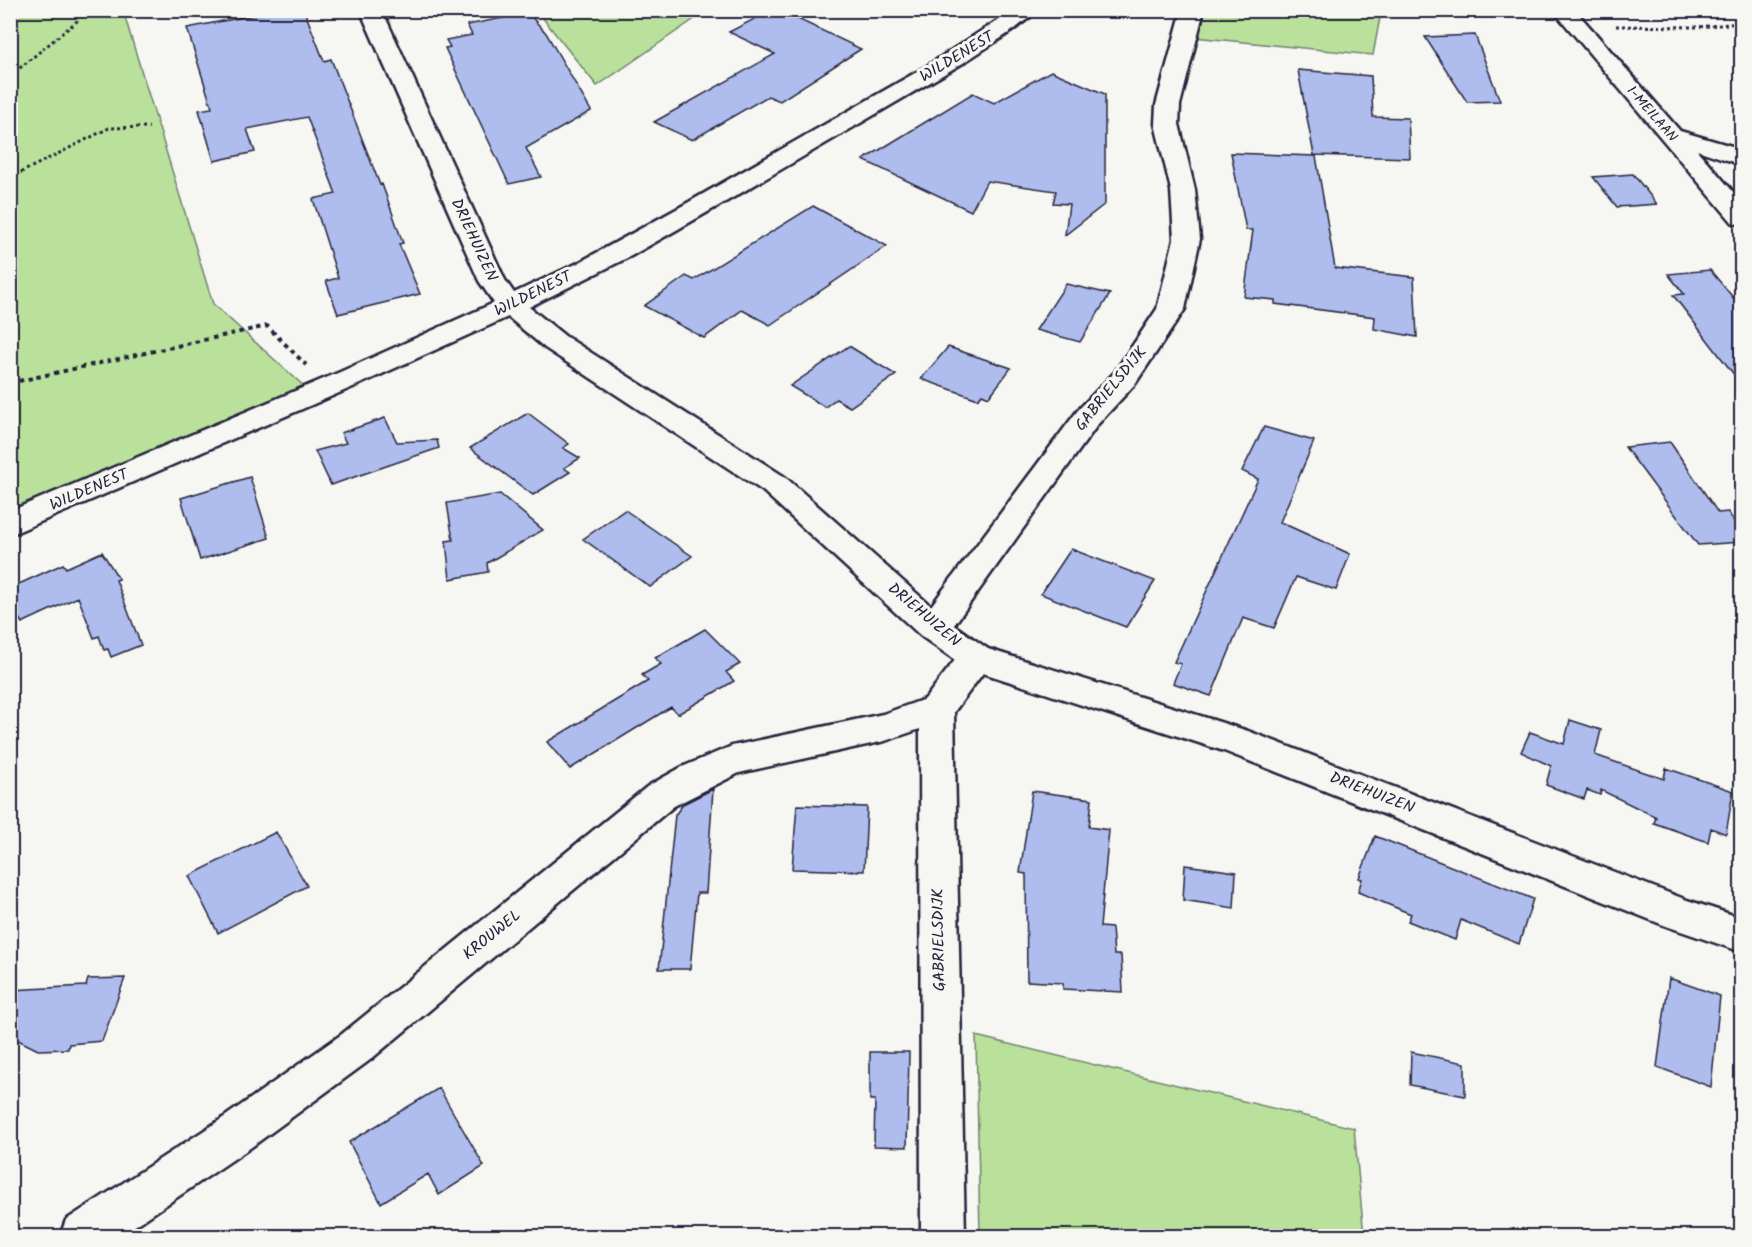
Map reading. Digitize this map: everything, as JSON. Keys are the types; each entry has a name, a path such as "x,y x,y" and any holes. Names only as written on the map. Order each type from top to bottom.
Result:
{"street":[{"name":"DRIEHUIZEN","path":"371,10 492,281 509,305 555,342 774,484 933,627 976,658 1236,741 1680,914 1742,935"},
{"name":"WILDENEST","path":"10,524 328,388 553,285 706,203 949,62 1029,10"},
{"name":"GABRIELSDIJK","path":"933,627 1088,417 1125,378 1172,309 1187,239 1183,190 1167,124 1167,114 1193,10"},
{"name":"1-MEILAAN","path":"1570,18 1742,218"},
{"path":"1671,136 1716,148 1742,158"},
{"path":"937,709 976,658"},
{"name":"GABRIELSDIJK","path":"937,709 943,1236"},
{"name":"KROUWEL","path":"82,1236 235,1134 356,1047 661,796 732,760 885,727 937,709"}],"path":[{"path":"10,74 76,21 76,10"},
{"path":"1570,18 1696,27 1742,23"},
{"path":"10,89 15,72"},
{"path":"10,178 109,128 149,127"},
{"path":"10,383 267,326 328,388"}],"green space":[{"path":"1372,10 1381,12 1373,55 1194,37 1200,11"},
{"path":"11,11 123,11 213,304 306,388 11,516"},
{"path":"537,11 706,11 597,86"},
{"path":"976,1036 1354,1128 1364,1236 980,1236"}],"building":[{"path":"279,10 304,10 324,61 331,59 380,185 382,184 403,243 399,244 420,294 338,314 326,281 338,278 313,199 336,194 307,117 247,129 255,152 214,161 199,110 212,108 187,28"},
{"path":"772,10 779,10 861,49 780,101 768,96 692,140 654,122 775,54 729,32"},
{"path":"528,13 546,33 591,111 526,148 541,177 509,184 445,48 450,47 446,40 472,35 467,25"},
{"path":"1475,35 1500,101 1467,102 1425,37"},
{"path":"1298,70 1371,76 1373,117 1408,118 1410,158 1314,155"},
{"path":"1051,71 1105,94 1105,204 1065,235 1069,204 1053,203 1056,191 987,181 971,211 863,160 973,93 994,103"},
{"path":"1231,153 1316,156 1335,268 1414,277 1417,337 1374,329 1375,317 1275,304 1275,300 1244,297 1253,230 1246,230"},
{"path":"1633,174 1657,204 1617,207 1593,177"},
{"path":"813,206 887,246 770,325 742,310 704,338 644,306 686,276 694,280"},
{"path":"1710,270 1742,308 1742,385 1673,295 1684,294 1668,274"},
{"path":"1066,284 1110,294 1080,342 1036,330"},
{"path":"849,346 896,375 850,407 836,399 825,407 790,386"},
{"path":"948,347 1011,368 989,397 982,394 978,399 921,379"},
{"path":"528,413 569,444 563,448 580,458 564,468 570,472 533,495 470,448"},
{"path":"385,418 397,442 437,440 439,448 331,485 315,451 346,443 341,433"},
{"path":"1264,427 1314,441 1280,522 1350,554 1336,590 1296,577 1274,628 1243,618 1211,696 1173,683 1181,664 1174,662 1258,479 1242,471"},
{"path":"1670,442 1718,513 1728,512 1742,533 1742,542 1698,545 1625,447"},
{"path":"250,477 269,538 200,560 181,498"},
{"path":"500,494 543,530 487,563 488,572 450,579 446,541 453,540 447,503"},
{"path":"625,510 692,556 650,587 583,539"},
{"path":"1071,549 1155,581 1126,627 1041,594"},
{"path":"102,552 119,579 116,580 141,645 111,657 108,649 104,650 99,636 94,638 78,597 22,623 10,604 10,588 63,564 66,568"},
{"path":"705,629 740,664 726,672 734,681 678,714 671,707 570,769 547,742 648,681 642,675 661,664 655,658"},
{"path":"1570,720 1601,730 1595,755 1664,779 1666,768 1733,791 1726,834 1711,828 1708,842 1654,823 1656,817 1601,790 1600,795 1587,790 1584,799 1546,785 1551,766 1521,752 1530,732 1564,744"},
{"path":"713,789 706,893 697,893 690,969 659,969 675,815 683,804"},
{"path":"1032,791 1092,799 1089,827 1109,830 1100,927 1112,928 1114,955 1121,955 1123,992 1063,989 1063,983 1027,981 1026,874 1020,873"},
{"path":"797,805 867,807 864,871 792,869"},
{"path":"276,832 307,886 218,933 189,876"},
{"path":"1375,836 1533,899 1519,944 1461,920 1455,940 1408,921 1411,914 1358,892 1362,879 1359,878"},
{"path":"1185,865 1236,872 1234,908 1183,900"},
{"path":"125,978 102,1041 69,1044 68,1049 38,1050 10,1036 10,990 86,986 88,979"},
{"path":"1669,978 1720,996 1711,1087 1657,1067"},
{"path":"870,1052 909,1052 907,1147 874,1146 875,1100 870,1100"},
{"path":"1411,1052 1465,1063 1465,1096 1410,1085"},
{"path":"439,1088 484,1166 439,1195 428,1174 381,1203 349,1142"}]}
